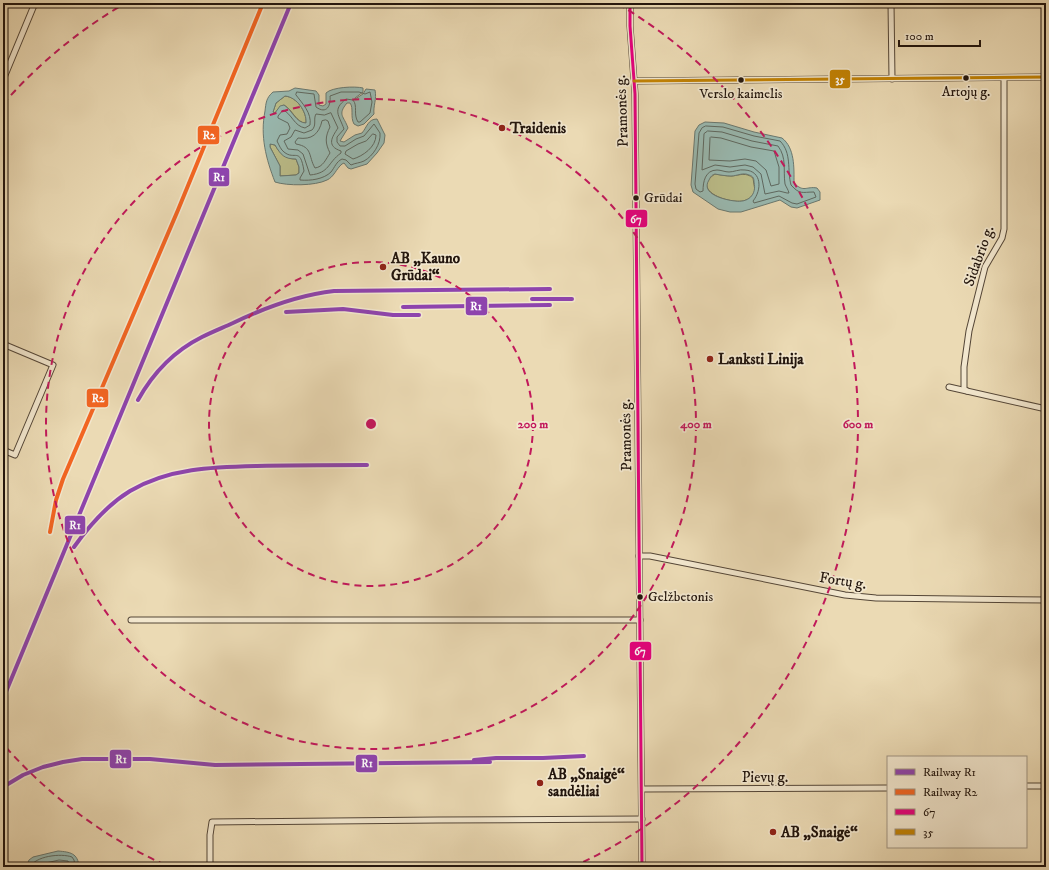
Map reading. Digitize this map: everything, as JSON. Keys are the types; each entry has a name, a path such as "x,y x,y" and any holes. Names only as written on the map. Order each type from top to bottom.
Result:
{"street":[{"path":"3,80 35,3"},
{"name":"Pramonės g.","path":"630,3 634,81 642,867"},
{"path":"891,3 892,79"},
{"path":"634,81 1046,77"},
{"name":"Sidabrio g.","path":"967,391 964,389 964,374 969,331 985,267 1002,238 1004,229 1004,78"},
{"path":"3,344 53,365 15,456 3,450"},
{"path":"949,387 1046,409"},
{"name":"Fortų g.","path":"639,556 650,556 845,595 876,598 1046,600"},
{"path":"132,620 640,620"},
{"path":"1027,786 1046,786"},
{"name":"Pievų g.","path":"642,789 887,788"},
{"path":"210,867 210,835 212,822 642,819"}],"green space":[{"path":"285,96 297,102 305,114 306,123 297,119 284,105 275,113 273,112 276,103"},
{"path":"270,144 275,145 286,157 296,159 299,167 299,173 296,175 280,176 280,166 270,147"},
{"path":"715,174 730,176 743,174 748,175 753,178 755,191 749,199 741,201 720,198 709,190 707,185 708,180"}],"water":[{"path":"349,87 363,88 363,92 355,99 363,94 366,89 375,90 376,96 374,114 364,124 358,126 354,124 352,118 352,107 350,103 347,103 344,107 342,110 342,116 348,128 340,141 344,142 355,135 362,133 372,120 377,119 385,135 384,143 367,164 351,169 344,163 331,177 322,182 301,185 275,182 265,147 263,129 266,106 268,99 273,92 289,91 295,88 316,91 319,95 319,105 323,106 326,104 326,93 333,89","holes":["285,96 297,102 305,114 306,123 299,121 284,105 280,106 275,113 273,112 276,103","270,144 275,145 281,154 286,157 296,159 299,167 299,173 296,175 280,176 280,166 270,147"]},
{"path":"705,122 724,123 754,132 782,138 792,153 794,183 800,188 817,188 820,192 820,200 797,208 791,207 780,200 741,212 730,212 718,209 693,192 691,185 695,131 699,125","holes":["715,174 725,176 747,174 751,176 755,187 753,194 744,201 720,198 711,193 707,185 709,180"]},
{"path":"58,851 73,854 77,859 79,867 26,867 29,860 33,857"}],"rail line":[{"name":"R2","path":"50,532 56,500 63,479 178,210 263,3"},
{"name":"R1","path":"3,699 291,3"},
{"name":"R1","path":"138,400 157,372 182,349 210,333 257,312 295,299 334,291 550,289"},
{"name":"R1","path":"532,299 572,299"},
{"name":"R1","path":"403,307 550,305"},
{"name":"R1","path":"286,312 343,309 393,315 419,315"},
{"name":"R1","path":"74,547 106,509 130,491 145,483 176,473 224,467 367,465"},
{"name":"R1","path":"474,760 584,756"},
{"name":"R1","path":"3,787 23,775 43,767 82,759 150,759 215,765 490,762"}],"transit line":[{"name":"67","path":"630,3 630,26 635,94 642,867"},
{"name":"35","path":"634,81 1046,77"}],"place":[{"name":"Artojų g.","path":"966,78"},
{"name":"Verslo kaimelis","path":"741,80"},
{"name":"Traidenis","path":"502,128"},
{"name":"Grūdai","path":"636,198"},
{"name":"AB „Kauno Grūdai“","path":"383,267"},
{"name":"Lanksti Linija","path":"710,359"},
{"name":"Gelžbetonis","path":"640,597"},
{"name":"AB „Snaigė“ sandėliai","path":"540,783"},
{"name":"AB „Snaigė“","path":"773,832"}]}
